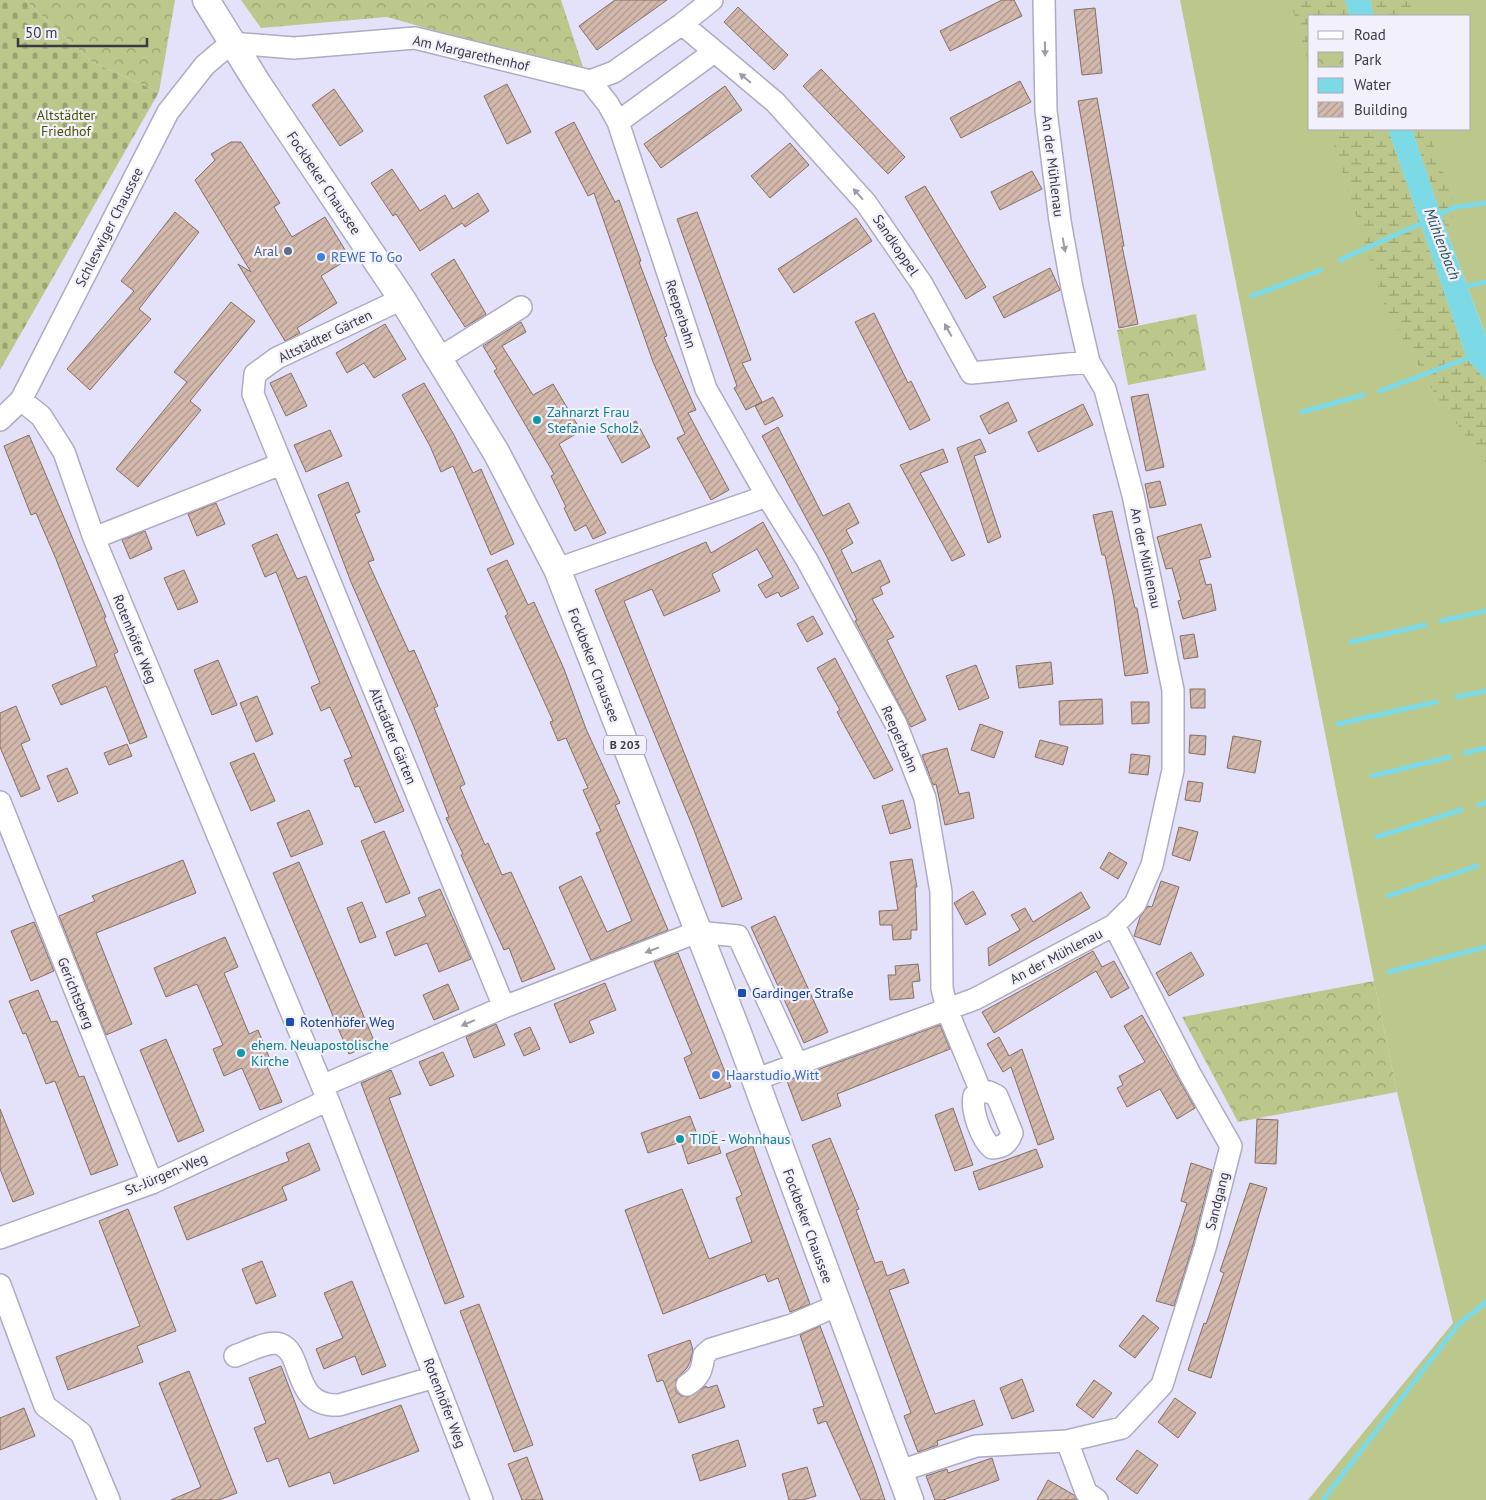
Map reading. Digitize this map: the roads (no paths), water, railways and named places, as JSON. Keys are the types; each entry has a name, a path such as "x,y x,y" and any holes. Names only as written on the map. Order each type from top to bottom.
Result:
{"main road":[{"name":"Fockbeker Chaussee","path":"206,0 231,43 402,299 496,452 557,569 738,1033 910,1500"}],"street":[{"path":"682,24 714,52 618,122 608,104 590,81 614,72 682,24 712,0"},
{"name":"An der Mühlenau","path":"754,1080 975,999 1114,925 1135,904 1152,865 1173,770 1173,690 1132,495 1106,389 1089,362 1072,288 1047,120 1044,0"},
{"name":"Am Margarethenhof","path":"231,43 294,48 416,38 590,81"},
{"name":"Schleswiger Chaussee","path":"0,420 21,400 168,112 205,65 231,43"},
{"name":"Sandkoppel","path":"714,52 775,102 866,203 922,284 971,373 1089,362"},
{"name":"Reeperbahn","path":"618,122 706,389 767,496 807,560 896,724 925,798 941,892 942,988 947,1010"},
{"name":"Altstädter Gärten","path":"402,299 277,358 255,374 253,394 504,1008"},
{"path":"438,359 521,307"},
{"name":"Rotenhöfer Weg","path":"21,400 41,416 64,452 94,538 325,1093 482,1500"},
{"path":"94,538 281,464"},
{"path":"557,569 767,496"},
{"name":"Gerichtsberg","path":"0,802 152,1183"},
{"name":"Sandgang","path":"900,1471 976,1446 1067,1440 1122,1428 1162,1385 1205,1248 1231,1146 1190,1074 1114,925"},
{"path":"325,1093 504,1008 697,932 738,936 797,1064"},
{"path":"947,1010 982,1092"},
{"name":"St.-Jürgen-Weg","path":"0,1238 152,1183 325,1093"},
{"path":"0,1285 45,1406 81,1434 109,1500"},
{"path":"687,1385 697,1379 702,1370 704,1355 711,1349 792,1325 838,1305"},
{"path":"236,1356 268,1344 279,1344 286,1348 304,1386 314,1398 326,1406 339,1405 435,1377"},
{"path":"1067,1440 1086,1492 1097,1500"}],"water":[{"path":"1345,0 1370,0 1374,15 1350,15"},
{"name":"Mühlenbach","path":"1388,130 1412,130 1447,232 1486,336 1486,380 1467,359"}],"waterway":[{"name":"Mühlenbach","path":"1436,216 1455,207 1486,203"},
{"name":"Mühlenbach","path":"1340,260 1424,222"},
{"path":"1252,296 1321,270"},
{"path":"1462,287 1486,282"},
{"path":"1380,391 1473,356"},
{"path":"1302,412 1363,395"},
{"path":"1441,621 1486,611"},
{"path":"1351,642 1425,625"},
{"path":"1457,697 1486,691"},
{"path":"1338,724 1436,702"},
{"path":"1465,753 1486,748"},
{"path":"1372,776 1450,757"},
{"path":"1479,805 1486,802"},
{"path":"1377,837 1461,810"},
{"path":"1388,896 1477,866"},
{"path":"1389,972 1486,947"},
{"path":"1323,1500 1458,1325 1486,1302"}],"place":[{"name":"Aral","path":"288,251"},
{"name":"REWE To Go","path":"321,257"},
{"name":"Zahnarzt Frau Stefanie Scholz","path":"537,420"},
{"name":"Gardinger Straße","path":"742,993"},
{"name":"Rotenhöfer Weg","path":"290,1022"},
{"name":"ehem. Neuapostolische Kirche","path":"241,1053"},
{"name":"Haarstudio Witt","path":"716,1075"},
{"name":"TIDE - Wohnhaus","path":"680,1139"}],"park label":[{"name":"Altstädter Friedhof","path":"66,124"}]}
